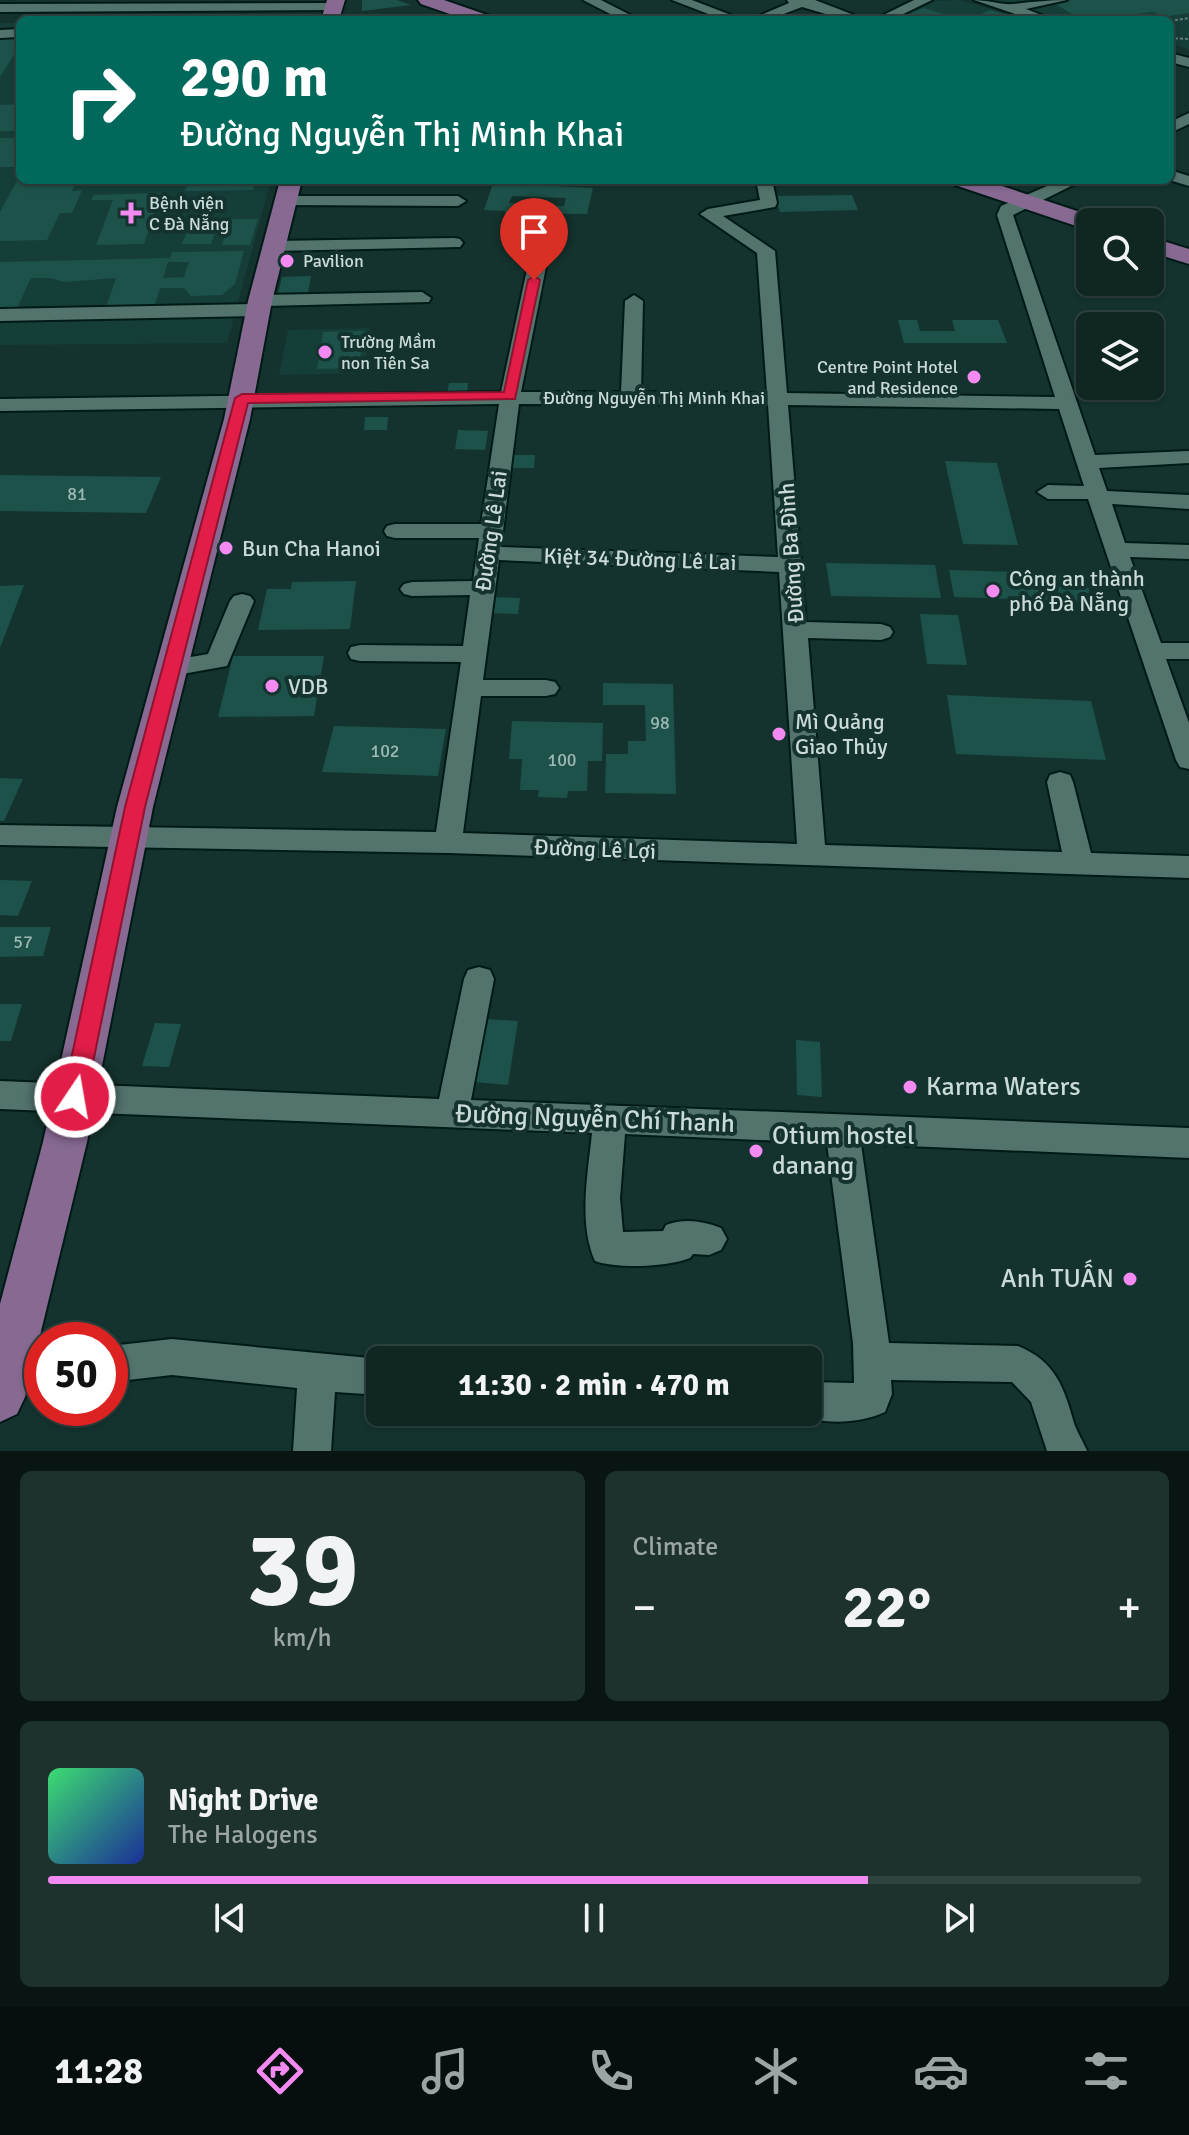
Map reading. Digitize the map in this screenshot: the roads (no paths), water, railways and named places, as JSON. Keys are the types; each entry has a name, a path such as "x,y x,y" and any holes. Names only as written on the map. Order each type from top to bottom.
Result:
{"main road":[{"path":"427,0 473,16"},
{"path":"975,184 1076,218"},
{"path":"16,1381 127,839 242,398 259,306 289,190"},
{"path":"1164,249 1189,257"}],"street":[{"path":"590,0 624,16"},
{"path":"679,0 724,16"},
{"path":"699,8 717,0"},
{"path":"889,0 911,6"},
{"path":"889,16 925,0"},
{"path":"981,0 1014,8 1060,0"},
{"path":"994,0 1030,16"},
{"path":"766,16 802,1 848,16"},
{"path":"0,8 202,3 333,9"},
{"name":"Đường Ba Đình","path":"765,184 769,203 708,214 766,251 812,856"},
{"path":"1067,184 1007,210 1005,215 1189,760"},
{"path":"289,190 454,243"},
{"path":"274,246 390,223 458,201"},
{"name":"Đường Lê Lai","path":"448,843 510,396 546,222"},
{"path":"0,315 422,298"},
{"path":"631,397 634,301"},
{"name":"Đường Nguyễn Thị Minh Khai","path":"0,405 242,398 510,396 1067,403"},
{"path":"1087,462 1189,457"},
{"path":"1048,492 1189,502"},
{"name":"Kiệt 34 Đường Lê Lai","path":"395,531 490,542 791,565"},
{"path":"1116,550 1189,552"},
{"path":"412,589 483,588"},
{"path":"171,668 218,660 242,601"},
{"path":"797,630 881,632"},
{"path":"1151,651 1189,651"},
{"path":"360,653 474,654"},
{"path":"470,688 546,688"},
{"path":"1060,782 1079,864"},
{"name":"Đường Lê Lợi","path":"0,835 448,843 1189,867"},
{"path":"452,1113 479,979"},
{"name":"Đường Nguyễn Chí Thanh","path":"0,1095 1189,1143"},
{"path":"610,1119 603,1198 607,1249 678,1247 678,1236 709,1239"},
{"path":"822,1401 865,1402 872,1399 872,1361 842,1129"},
{"path":"128,1362 172,1357 366,1376"},
{"path":"872,1361 1018,1364 1034,1373 1047,1393 1068,1451"},
{"path":"312,1451 317,1372"}],"place":[{"name":"Bệnh viện C Đà Nẵng","path":"131,213"},
{"name":"Pavilion","path":"287,261"},
{"name":"Trường Mầm non Tiên Sa","path":"325,352"},
{"name":"Centre Point Hotel and Residence","path":"974,377"},
{"name":"Bun Cha Hanoi","path":"226,548"},
{"name":"Công an thành phố Đà Nẵng","path":"993,591"},
{"name":"VDB","path":"272,686"},
{"name":"Mì Quảng Giao Thủy","path":"779,734"},
{"name":"Karma Waters","path":"910,1087"},
{"name":"Otium hostel danang","path":"756,1151"},
{"name":"Anh TUẤN","path":"1130,1279"}]}
